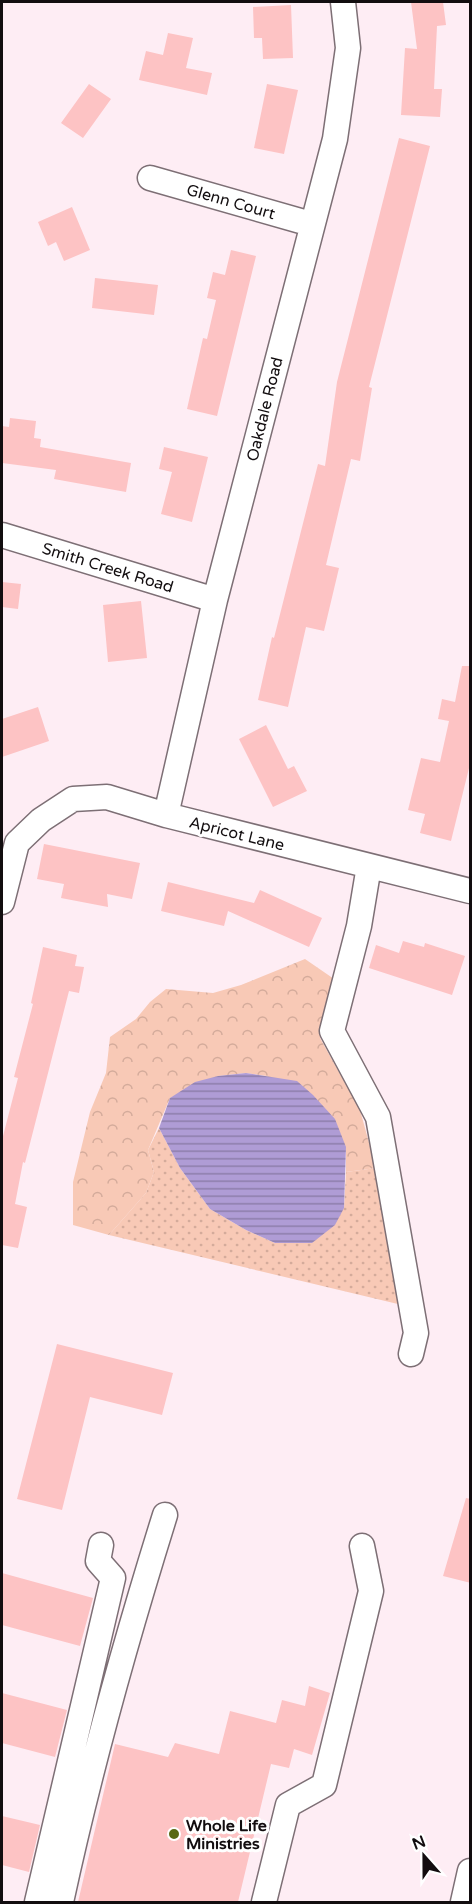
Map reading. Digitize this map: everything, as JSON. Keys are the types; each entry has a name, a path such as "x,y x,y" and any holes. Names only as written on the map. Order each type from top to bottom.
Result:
{"street":[{"name":"Oakdale Road","path":"166,815 215,600 334,139 348,48 344,2"},
{"name":"Glenn Court","path":"150,178 312,224"},
{"name":"Smith Creek Road","path":"2,535 215,600"},
{"name":"Apricot Lane","path":"2,902 17,843 41,820 73,799 107,797 166,815 471,891"},
{"path":"369,866 359,926 332,1031 378,1117 416,1333 411,1354"},
{"path":"61,1902 110,1703 165,1515"},
{"path":"37,1902 113,1578 98,1561 101,1545"},
{"path":"264,1902 288,1805 324,1785 371,1591 362,1546"},
{"path":"463,1902 471,1871"}],"green space":[{"path":"305,959 337,981 320,1038 360,1110 376,1168 346,1172 346,1151 267,1076 246,1073 218,1076 170,1098 148,1150 154,1172 146,1193 109,1235 73,1225 73,1182 90,1112 106,1073 110,1037 136,1019 150,1002 166,989 213,993 241,985"},
{"path":"159,1128 180,1168 210,1209 246,1230 275,1243 344,1208 346,1172 376,1168 402,1305 109,1235 146,1193 154,1172 148,1150"}],"shaded area":[{"path":"246,1073 297,1081 335,1119 346,1147 344,1208 335,1225 312,1243 275,1243 246,1230 210,1209 180,1168 159,1128 170,1098 195,1082 218,1076"}],"building":[{"path":"411,2 443,2 446,25 437,26 434,89 442,89 440,117 401,115 405,48 417,49"},
{"path":"291,5 293,58 263,59 262,38 254,38 253,7"},
{"path":"168,33 193,38 186,68 212,73 207,95 139,80 146,51 163,55"},
{"path":"89,84 111,99 83,138 61,123"},
{"path":"267,84 298,90 284,154 254,148"},
{"path":"399,138 430,146 369,387 372,388 360,461 351,459 326,565 339,568 324,631 306,627 288,707 258,700 272,637 274,638 318,464 325,466 337,382"},
{"path":"72,207 90,250 64,261 56,242 48,246 38,222"},
{"path":"231,250 256,256 217,416 187,409 203,338 207,339 216,300 207,298 213,272 225,275"},
{"path":"95,278 158,285 154,315 92,308"},
{"path":"10,418 36,421 34,438 41,439 40,447 131,463 126,492 54,479 56,470 2,463 2,426 9,427"},
{"path":"164,447 208,457 192,522 161,514 172,472 159,469"},
{"path":"2,582 21,584 18,609 2,607"},
{"path":"141,601 147,658 108,662 103,605"},
{"path":"462,666 471,666 471,760 451,841 420,833 425,814 408,810 421,758 440,762 449,721 438,719 442,699 455,702"},
{"path":"38,707 49,741 2,757 2,719"},
{"path":"266,725 288,769 294,766 307,791 273,807 239,739"},
{"path":"44,844 140,863 132,899 107,894 108,907 61,898 64,884 37,879"},
{"path":"168,882 254,903 260,890 322,918 309,947 228,911 224,926 161,911"},
{"path":"403,941 424,947 425,943 465,956 452,995 369,968 376,945 399,953"},
{"path":"43,947 77,955 75,966 84,967 79,993 69,991 25,1163 23,1162 15,1204 27,1207 18,1248 2,1245 2,1140 18,1078 14,1077 33,1004 31,1003"},
{"path":"57,1344 173,1373 162,1415 90,1397 62,1510 17,1499"},
{"path":"466,1498 471,1499 471,1583 443,1576"},
{"path":"2,1573 93,1598 80,1646 2,1625"},
{"name":"Whole Life Ministries","path":"309,1686 330,1693 312,1755 294,1749 289,1768 271,1764 238,1902 78,1902 115,1744 168,1757 175,1743 219,1754 230,1711 276,1723 282,1700 305,1706"},
{"path":"2,1693 67,1710 55,1757 2,1743"},
{"path":"2,1816 40,1825 29,1872 2,1865"}],"place":[{"name":"Whole Life Ministries","path":"174,1834"}]}
